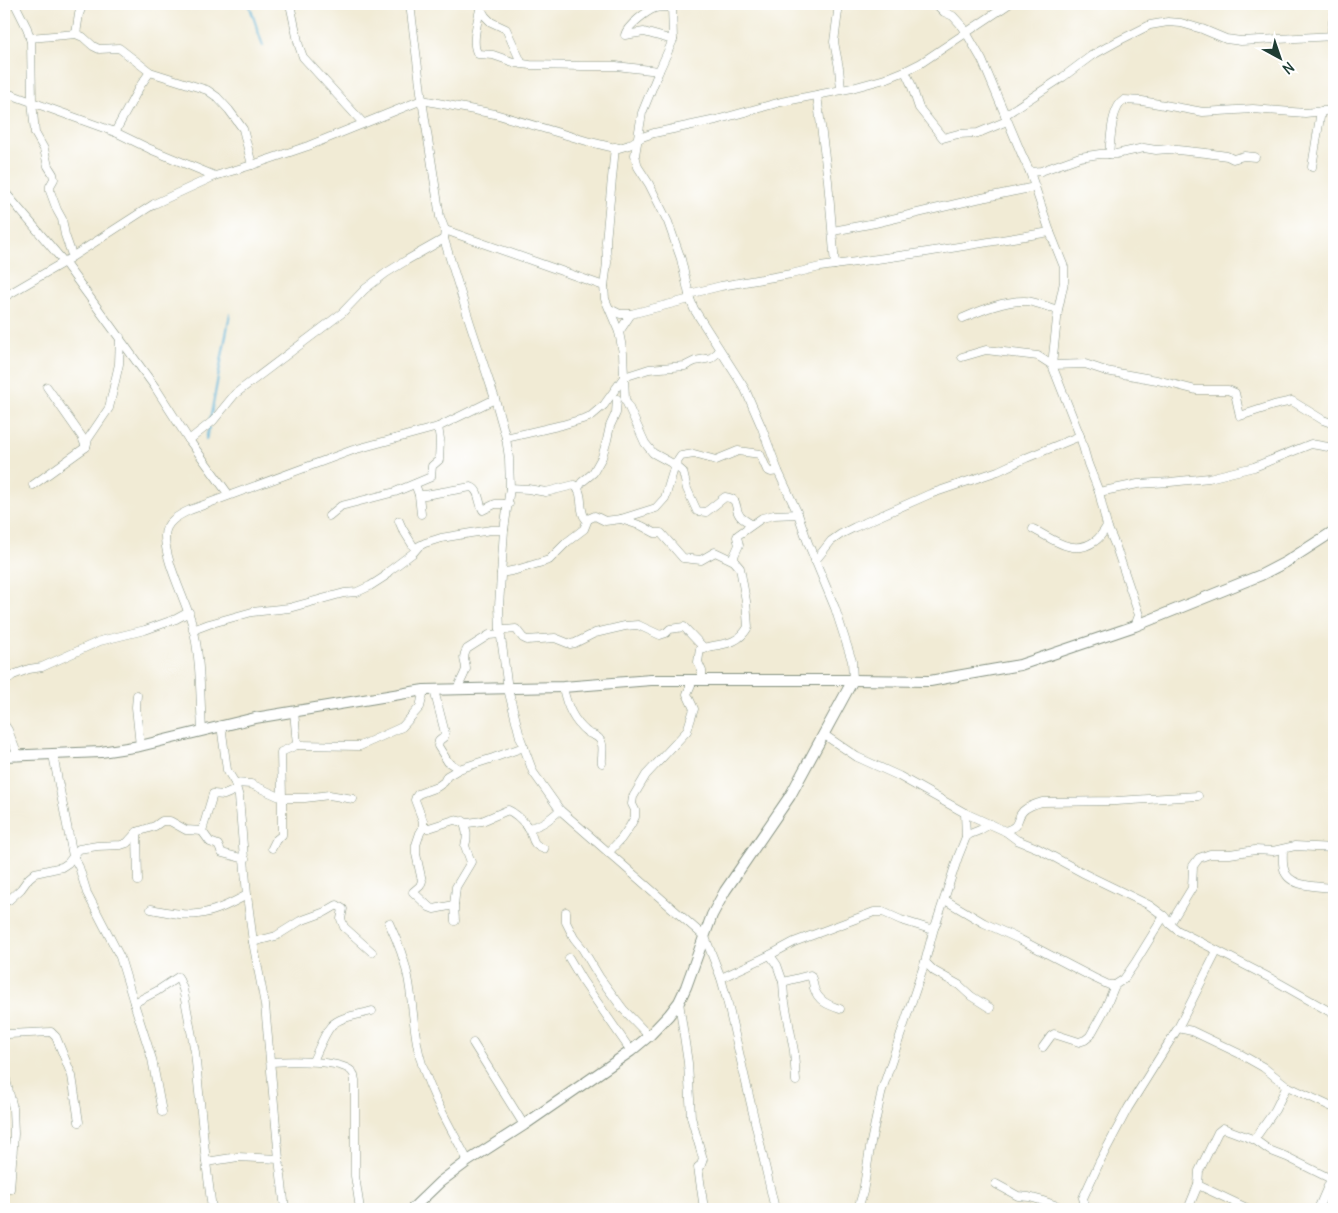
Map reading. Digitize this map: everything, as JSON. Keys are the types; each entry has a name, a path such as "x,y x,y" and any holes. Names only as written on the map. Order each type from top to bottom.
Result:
{"main road":[{"path":"4,756 101,752 140,746 221,725 294,711 429,690 563,687 651,680 930,681 1020,665 1135,626 1261,575 1286,562 1334,531"},
{"path":"412,1209 440,1182 468,1161 631,1051 669,1015 679,1002 712,915 724,891 790,796 853,680"}],"street":[{"path":"15,4 27,28 31,42 32,101 36,133 44,149 48,166 53,174 54,180 50,186 50,191 62,219 72,255"},
{"path":"76,34 79,14 83,4"},
{"path":"290,4 303,57 363,124"},
{"path":"410,4 422,100 440,217 445,230 444,239 506,438 510,488 504,530 501,573 500,632 508,689 520,737 532,772 560,810 705,937 721,978 775,1209"},
{"path":"645,4 654,8"},
{"path":"839,4 834,42 841,89"},
{"path":"936,4 944,12 953,16 967,32 982,60 1030,172 1064,267 1065,274 1058,310 1052,365 1080,436 1099,492 1107,526 1139,615 1135,626"},
{"path":"4,297 64,262 72,255 154,204 215,176 308,146 422,100 495,114 615,148 629,145 642,137 654,133 885,79 921,63 1009,4"},
{"path":"673,40 644,32 625,34 632,23 654,8 672,5 673,40 642,114 635,155 638,167 668,222 681,259 690,297 702,324 745,389 778,471 798,514 850,652 853,680"},
{"path":"481,6 475,36 478,54 492,55 522,64 616,66 659,71"},
{"path":"481,6 485,16 491,22 506,29 522,64"},
{"path":"905,71 919,108 943,138 958,134 978,133 1006,118 1092,56 1150,25 1168,22 1181,23 1226,39 1241,41 1333,36 1334,15"},
{"path":"30,38 76,34 99,49 118,48 150,72 207,90 217,96 243,130 252,165"},
{"path":"115,132 140,86 150,72"},
{"path":"4,92 115,132 215,176"},
{"path":"817,94 828,181 835,265"},
{"path":"1109,154 1117,106 1124,100 1142,101 1203,112 1253,109 1304,114 1321,110 1334,110"},
{"path":"1312,167 1321,110"},
{"path":"578,488 593,472 602,457 608,440 610,426 616,412 624,377 623,353 619,332 606,299 604,286 607,263 606,241 615,148"},
{"path":"1030,172 1041,171 1080,157 1128,152 1144,148 1206,153 1227,156 1233,159 1244,156 1255,158"},
{"path":"833,231 1035,187"},
{"path":"4,190 64,262 155,387 189,440 229,495"},
{"path":"445,230 604,286"},
{"path":"610,309 620,314 631,314 722,286 835,265 1050,232"},
{"path":"189,440 213,421 235,394 342,313 365,289 386,273 444,239"},
{"path":"963,318 1006,303 1024,301 1058,310"},
{"path":"619,332 631,314"},
{"path":"33,485 86,447 88,439 109,408 119,364 120,338"},
{"path":"962,357 986,350 1038,356 1052,365 1085,364 1106,371 1157,380 1196,390 1228,390 1235,393 1240,416 1274,404 1292,401 1323,420 1334,424"},
{"path":"624,377 649,369 685,366 695,361 711,358 720,351"},
{"path":"624,377 618,398 645,443 654,453 683,472 687,489 697,511 706,512 725,497 731,498 736,503 739,516 751,524"},
{"path":"47,387 82,437 86,447"},
{"path":"506,438 586,418 618,398"},
{"path":"202,731 199,670 193,630 170,562 165,536 169,524 180,514 352,450 438,427 495,399"},
{"path":"329,516 341,506 395,492 432,476 432,466 439,461 440,439 438,427"},
{"path":"815,561 831,541 855,527 930,494 998,471 1080,436"},
{"path":"1099,492 1138,484 1209,478 1254,467 1311,444 1334,448"},
{"path":"501,573 549,560 584,528 588,519 595,516 605,521 620,519 656,508 665,498 675,465 681,456 694,454 716,460 738,451 760,454 766,470 771,472 778,471"},
{"path":"415,484 419,495 421,514"},
{"path":"510,488 546,492 574,485 578,488 581,496 583,516 588,519"},
{"path":"419,495 471,487 478,492 480,506 483,510 495,504 509,504"},
{"path":"734,561 739,544 737,537 751,524 762,518 774,515 798,514"},
{"path":"608,852 621,839 635,817 635,810 632,804 633,797 646,775 687,731 694,709 687,694 702,671 698,662 700,649 719,646 737,640 748,627 746,601 740,568 734,561 715,552 701,560 683,558 661,532 655,533 642,526 620,519"},
{"path":"399,521 416,549"},
{"path":"1033,529 1064,546 1075,549 1082,548 1095,541 1107,526"},
{"path":"193,630 252,612 289,608 344,593 357,592 384,577 425,543 441,538 491,530 504,530"},
{"path":"4,682 28,669 42,667 100,642 145,630 176,619 188,612"},
{"path":"457,689 466,669 464,659 467,649 489,635 505,630 516,629 527,640 555,638 570,644 595,633 625,626 638,625 660,635 670,629 684,627 704,648"},
{"path":"563,687 565,699 575,720 589,734 601,740 603,748 601,755 602,763"},
{"path":"429,690 445,732 438,746 448,762 459,769"},
{"path":"272,848 276,840 282,835 281,752 296,745 360,746 402,727 420,707 429,690"},
{"path":"137,695 136,707 140,746"},
{"path":"294,711 296,745"},
{"path":"4,724 18,756"},
{"path":"221,725 227,770 240,797 247,895 253,942 265,1005 285,1209"},
{"path":"824,734 857,757 899,776 965,813 1005,831 1018,840 1149,905 1164,916 1177,930 1272,979 1334,1014"},
{"path":"454,905 434,909 429,907 413,892 422,882 416,845 423,828 423,821 415,800 416,797 418,794 437,787 444,782 447,776 459,769 524,747"},
{"path":"54,755 73,856 79,867 87,893 120,957 135,999 152,1060 162,1112"},
{"path":"202,831 213,794 224,795 236,787 251,784 282,798 329,795 353,799"},
{"path":"1005,831 1017,824 1022,811 1033,804 1042,802 1116,801 1198,796"},
{"path":"423,828 454,820 468,823 482,821 508,810 514,813 528,828 534,844 544,849"},
{"path":"528,828 535,827 549,820 560,810"},
{"path":"858,1209 863,1192 882,1090 925,962 934,928 966,837 965,813"},
{"path":"4,902 21,889 35,873 62,867 68,863 79,849 127,843 137,832 156,826 162,821 170,821 186,830 202,831"},
{"path":"455,921 456,887 470,862 465,846 467,832 463,822"},
{"path":"966,837 990,824"},
{"path":"202,831 210,842 218,845 222,853 245,859"},
{"path":"137,832 138,881"},
{"path":"70,839 79,849"},
{"path":"1170,924 1192,888 1193,866 1199,858 1210,854 1230,854 1255,850 1273,851 1295,846 1334,848"},
{"path":"1283,848 1284,869 1287,877 1299,884 1334,888"},
{"path":"151,909 180,914 199,914 227,905 247,895"},
{"path":"945,900 984,923 1109,985 1115,985 1124,979 1164,916"},
{"path":"253,942 276,936 300,921 325,912 337,905 343,909 341,919 344,927 372,952"},
{"path":"566,912 566,922 574,938 600,978 623,1009 648,1036"},
{"path":"721,978 794,942 874,912 883,912 901,920 930,929 934,928"},
{"path":"389,923 399,945 408,978 418,1052 424,1072 442,1113 468,1161"},
{"path":"1086,1209 1084,1198 1100,1161 1128,1108 1178,1028 1179,1022 1217,951"},
{"path":"770,955 777,965 783,982 794,1051 796,1081"},
{"path":"569,958 631,1051"},
{"path":"925,962 934,971 960,985 971,996 990,1008"},
{"path":"135,999 157,991 178,976 183,989 195,1052 212,1209"},
{"path":"783,982 810,976 815,990 824,1003 840,1008"},
{"path":"1043,1047 1054,1034 1079,1042 1088,1039 1105,1009 1115,985"},
{"path":"679,1002 688,1063 691,1117 703,1159 698,1168 704,1209"},
{"path":"313,1061 327,1032 332,1026 341,1020 372,1011"},
{"path":"1178,1028 1192,1031 1263,1067 1287,1086 1334,1108"},
{"path":"4,1036 8,1034 51,1032 56,1038 72,1076 79,1122"},
{"path":"473,1042 524,1124"},
{"path":"271,1062 313,1061 348,1068 353,1073 355,1080 355,1176 360,1209"},
{"path":"4,1072 13,1108 14,1134 10,1189 4,1189"},
{"path":"1255,1140 1275,1110 1287,1086"},
{"path":"1188,1209 1198,1185 1199,1171 1218,1132 1223,1128 1255,1140 1270,1150 1333,1180 1318,1209"},
{"path":"206,1162 238,1157 279,1159"},
{"path":"996,1184 1018,1196 1029,1197 1066,1209"},
{"path":"1198,1185 1249,1209"}],"waterway":[{"path":"249,4 263,46"},
{"path":"210,420 230,314"},
{"path":"206,439 209,427"}]}
